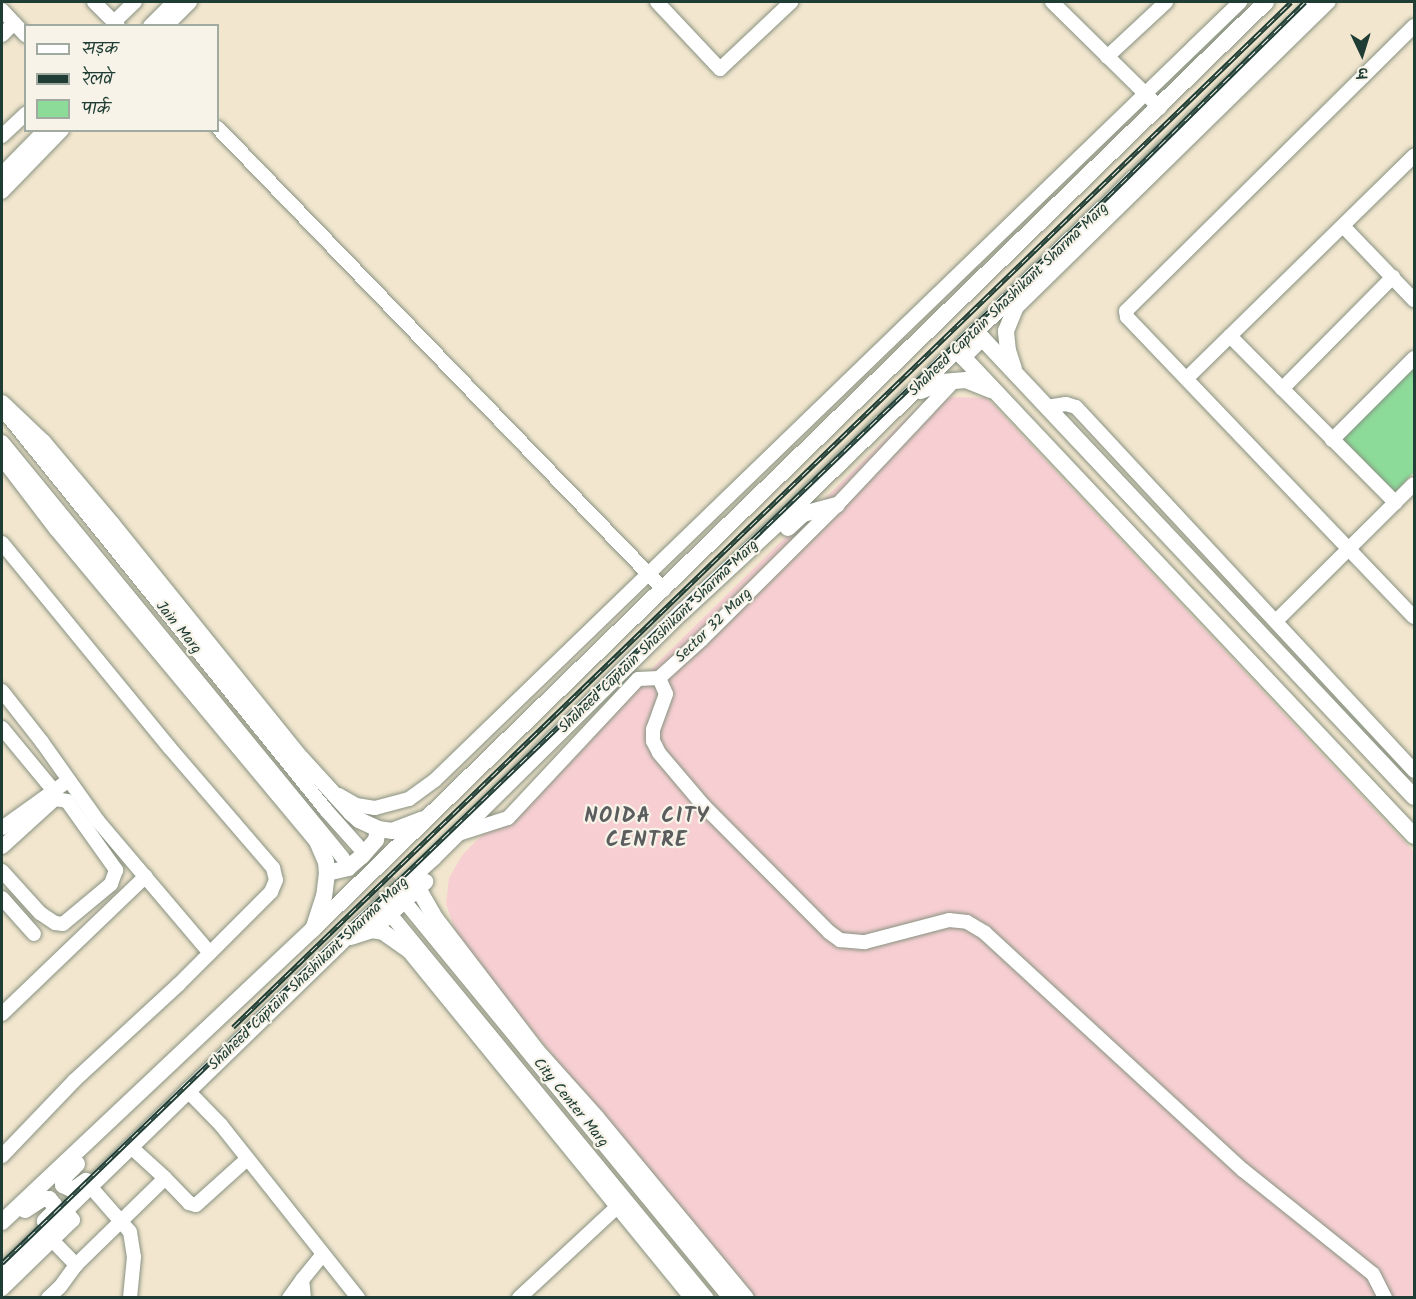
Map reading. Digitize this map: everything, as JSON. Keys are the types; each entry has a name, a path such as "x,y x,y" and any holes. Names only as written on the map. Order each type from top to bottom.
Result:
{"main road":[{"name":"Shaheed Captain Shashikant Sharma Marg","path":"4,1220 312,930 1160,108 1266,2"},
{"name":"Shaheed Captain Shashikant Sharma Marg","path":"2,1272 89,1185 346,937 433,858 682,612 904,402 1316,2"},
{"path":"1016,375 1008,351 1006,331 1011,312 1025,285"},
{"path":"1414,797 982,338 963,357 1414,836"},
{"path":"904,402 942,382 966,380 997,393"},
{"path":"2,405 43,442 301,758 359,820 378,830 392,831 430,816"},
{"path":"2,457 57,529 317,841 327,873 324,896 312,930"},
{"path":"732,567 743,564 756,556 804,514 837,506"},
{"path":"327,873 348,868 376,840 378,830"},
{"path":"346,937 372,930 419,890 429,873 433,858"},
{"path":"419,890 436,919 537,1051 596,1117 746,1298"},
{"path":"372,930 394,936 409,950 693,1298"},
{"path":"104,1125 99,1142 66,1175 63,1185 69,1190 76,1189 127,1149"},
{"path":"4,1220 30,1208 42,1199 52,1202 54,1212 42,1224 33,1240"}],"street":[{"path":"94,2 116,24 135,2"},
{"path":"152,24 174,2"},
{"path":"167,24 189,2"},
{"path":"657,2 720,69 791,2"},
{"path":"1052,2 1160,108"},
{"path":"1107,57 1166,2"},
{"path":"331,792 356,805 375,808 408,799 423,791 647,573 849,383 1240,2"},
{"path":"1011,312 1329,2"},
{"path":"2,10 24,34"},
{"path":"2,35 14,23"},
{"path":"1413,613 1127,317 1128,306 1414,26"},
{"path":"2,136 24,116"},
{"path":"219,129 664,590"},
{"path":"2,174 43,132"},
{"path":"2,192 60,132"},
{"path":"1187,378 1414,156"},
{"path":"1343,225 1414,300"},
{"path":"1282,389 1393,278"},
{"path":"1230,336 1396,503"},
{"path":"1332,440 1414,358"},
{"name":"Sector 32 Marg","path":"456,835 508,818 638,679 659,678 837,506 954,381"},
{"path":"1047,407 1066,404 1076,407 1414,771"},
{"name":"Jain Marg","path":"2,405 51,472 359,847"},
{"name":"Jain Marg","path":"2,442 343,858"},
{"path":"1276,621 1414,484"},
{"path":"2,543 169,747 273,868 276,880 272,892 179,984 74,1081 2,1156"},
{"path":"659,678 666,694 653,729 653,741 659,753 704,806 829,932 840,940 866,942 950,920 967,922 985,933 1243,1170 1373,1274 1385,1298"},
{"path":"2,691 99,821 209,952"},
{"path":"2,728 54,791"},
{"path":"2,828 69,780"},
{"path":"2,847 55,799 67,801 116,870 111,884 63,924 55,923 40,913 2,871"},
{"path":"4,1006 146,876"},
{"path":"2,898 30,929 40,913"},
{"name":"City Center Marg","path":"410,908 730,1298"},
{"name":"City Center Marg","path":"395,920 707,1298"},
{"path":"188,1090 248,1159 358,1298"},
{"path":"127,1149 165,1178 189,1203 196,1205 248,1159"},
{"path":"48,1298 59,1292 76,1265 165,1178"},
{"path":"89,1185 130,1232 134,1244 130,1298"},
{"path":"519,1298 618,1206"},
{"path":"2,1289 73,1220 65,1209"},
{"path":"52,1240 76,1265"},
{"path":"289,1298 323,1254"},
{"path":"302,1280 304,1298"}],"shaded area":[{"path":"951,397 987,398 1414,852 1414,1297 750,1297 459,940 446,904 449,878 463,854 919,406"}],"green space":[{"path":"1414,367 1414,472 1395,492 1341,439"}],"tunnel":[{"path":"359,847 402,898"},
{"path":"344,859 388,911"}],"railway":[{"path":"233,1027 1291,2"},
{"path":"2,1263 1095,209 1305,2"}],"district":[{"name":"NOIDA CITY CENTRE","path":"647,829"}]}
